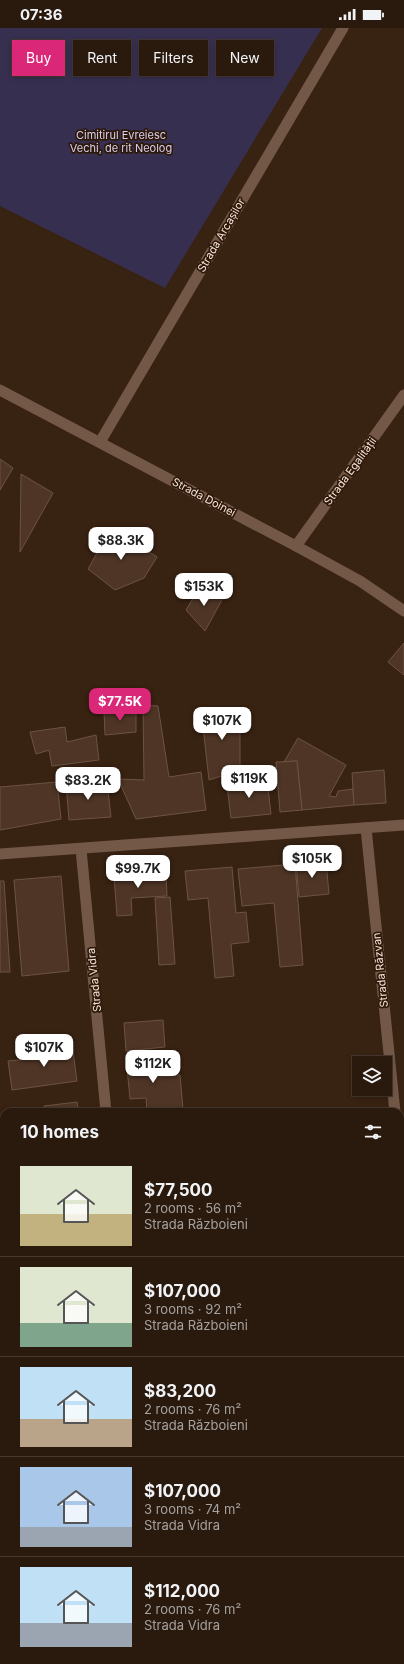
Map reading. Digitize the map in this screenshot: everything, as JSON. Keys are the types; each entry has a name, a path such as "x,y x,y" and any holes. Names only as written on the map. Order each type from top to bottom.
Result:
{"street":[{"name":"Strada Arcașilor","path":"100,442 343,28"},
{"name":"Strada Doinei","path":"0,390 296,546 360,582 404,611"},
{"name":"Strada Egalității","path":"296,546 404,395"},
{"path":"0,854 404,825"},
{"name":"Strada Răzvan","path":"366,828 395,1108"},
{"name":"Strada Vidra","path":"81,849 106,1108"}],"green space":[{"name":"Cimitirul Evreiesc Vechi, de rit Neolog","path":"0,28 322,28 165,288 0,206"}],"building":[{"path":"0,459 13,468 0,490"},
{"path":"21,474 53,493 20,552"},
{"path":"111,528 157,557 144,578 115,590 88,569"},
{"path":"200,587 223,598 205,631 186,610"},
{"path":"404,643 404,675 388,662"},
{"path":"143,705 158,706 169,777 201,772 206,810 136,819 118,779 144,780"},
{"path":"240,708 240,770 209,780 201,709"},
{"path":"104,711 136,712 136,732 105,735"},
{"path":"65,727 67,742 96,735 99,760 52,766 49,750 36,754 30,732"},
{"path":"298,738 346,765 329,796 336,797 338,791 353,789 354,805 302,810 297,761 284,762"},
{"path":"297,761 302,810 280,812 276,762"},
{"path":"384,770 386,803 354,805 352,773"},
{"path":"267,780 271,814 231,818 227,785"},
{"path":"57,782 61,819 0,830 0,787"},
{"path":"107,783 111,817 69,820 66,784"},
{"path":"326,861 329,894 299,897 296,864"},
{"path":"295,864 303,965 280,967 274,903 242,906 238,869"},
{"path":"232,867 236,913 246,912 249,942 231,944 234,976 215,978 208,898 188,900 185,871"},
{"path":"166,872 167,896 131,898 132,915 117,916 114,876"},
{"path":"61,876 69,971 22,976 14,880"},
{"path":"0,881 4,881 10,972 0,972"},
{"path":"170,897 175,964 159,965 155,898"},
{"path":"163,1020 165,1047 126,1051 124,1023"},
{"path":"72,1044 77,1081 12,1090 8,1061 28,1059 27,1049"},
{"path":"158,1054 160,1077 180,1075 183,1108 147,1108 146,1098 130,1099 126,1057"},
{"path":"77,1102 78,1108 44,1108 44,1106"}]}
